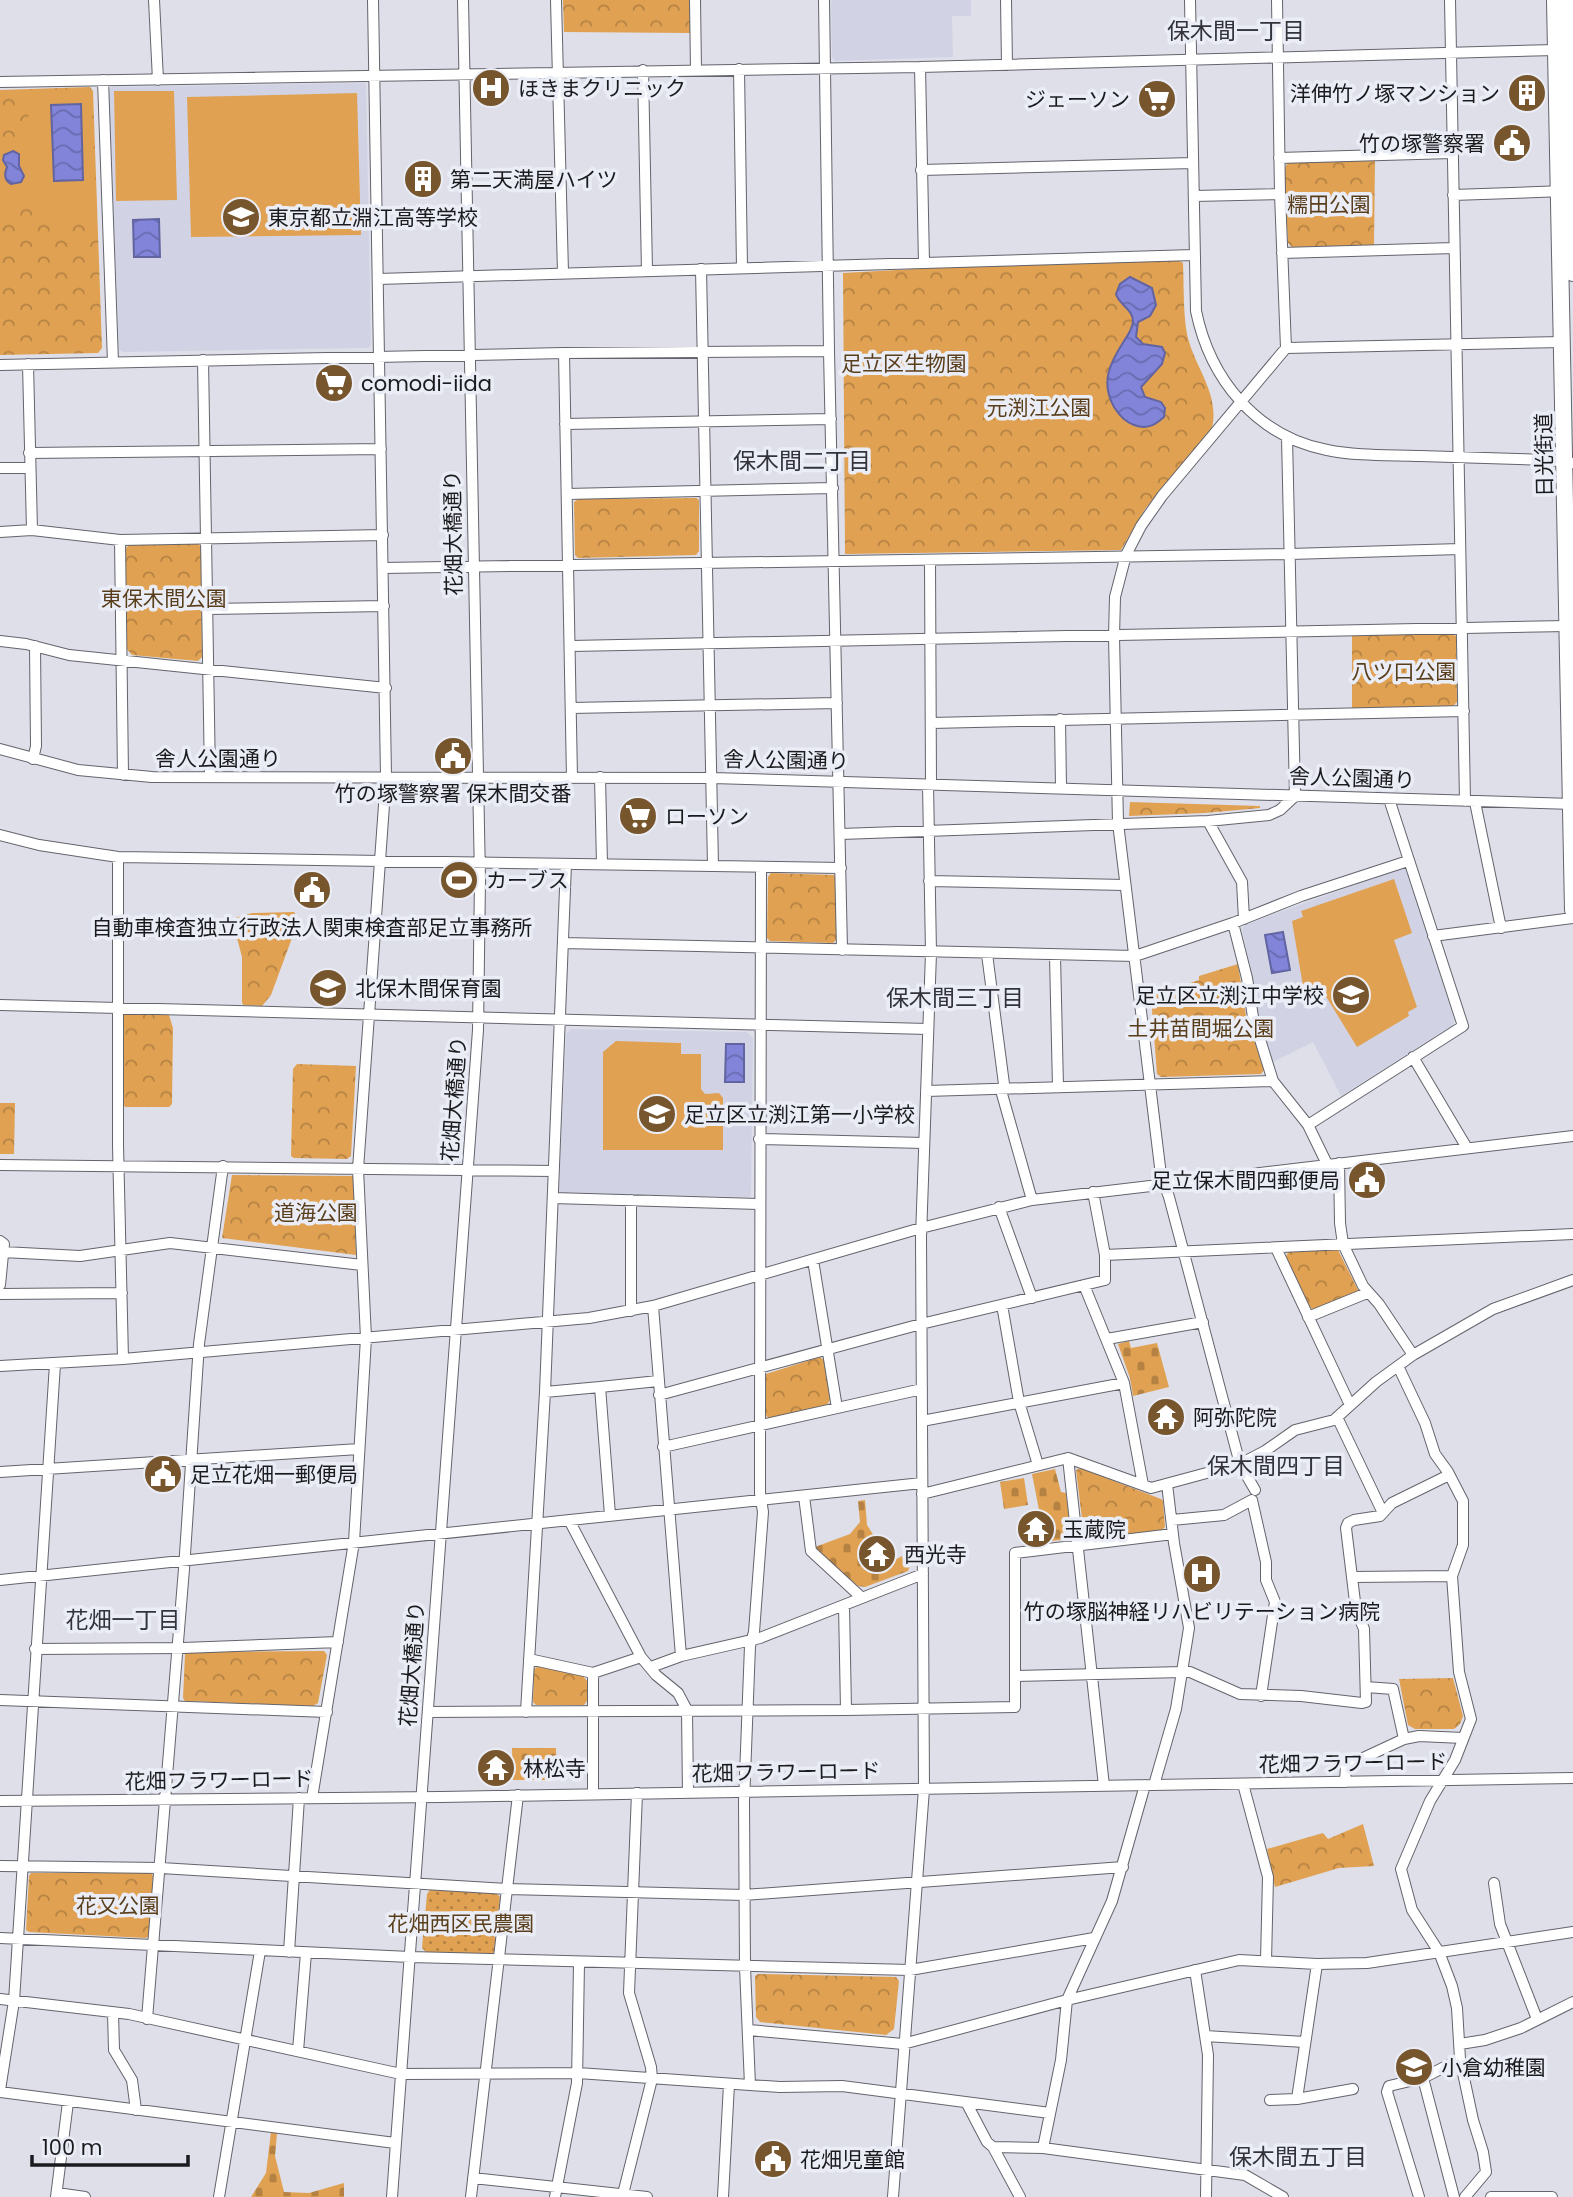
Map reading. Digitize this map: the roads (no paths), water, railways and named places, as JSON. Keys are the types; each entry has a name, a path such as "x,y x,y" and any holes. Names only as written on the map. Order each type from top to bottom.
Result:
{"highway":[{"name":"日光街道","path":"1555,0 1565,191 1573,272"},
{"name":"日光街道","path":"1569,0 1571,85 1565,191 1562,342 1569,462 1567,626 1573,910"}],"street":[{"path":"154,0 158,80"},
{"path":"312,1798 354,1542 366,1338 358,1169 386,777 373,0"},
{"name":"花畑大橋通り","path":"392,2197 478,1017 479,863 463,0"},
{"path":"556,0 563,273"},
{"path":"695,0 696,70"},
{"path":"824,0 842,950"},
{"path":"1006,0 1007,65"},
{"path":"1190,0 1196,311 1205,345 1219,375 1241,403 1268,426 1287,437 1305,445 1339,453 1569,462"},
{"path":"1255,1490 1240,1464 1184,1250 1161,1175 1118,823 1114,636 1115,597 1126,555 1141,526 1162,496 1286,348 1279,159 1277,0"},
{"path":"1450,0 1464,711 1470,802 1500,928"},
{"path":"0,82 1007,65 1556,50"},
{"path":"919,66 924,262"},
{"path":"739,69 742,268"},
{"path":"643,70 647,271"},
{"path":"103,80 113,362"},
{"path":"1279,159 1452,153"},
{"path":"921,170 1193,163"},
{"path":"1453,195 1565,191"},
{"path":"1194,196 1280,194"},
{"path":"1282,253 1454,248"},
{"path":"378,279 1194,255"},
{"path":"701,269 713,866"},
{"path":"1286,348 1562,342"},
{"path":"0,365 564,353 829,351"},
{"path":"564,353 572,778"},
{"path":"203,360 210,777"},
{"path":"28,364 32,530"},
{"path":"565,424 831,419"},
{"path":"841,834 1208,821 1269,815 1280,810 1294,796 1287,437"},
{"path":"29,453 381,449"},
{"path":"0,468 30,468"},
{"path":"567,494 833,488"},
{"path":"0,532 32,530 120,540 383,535"},
{"path":"120,540 123,775"},
{"path":"383,568 1460,549"},
{"path":"893,2197 924,1789 921,1228 931,953 927,830 931,723 930,560"},
{"path":"207,609 384,606"},
{"path":"571,646 1567,626"},
{"path":"0,641 69,655 386,688"},
{"path":"33,759 36,746 34,646"},
{"path":"571,708 837,703"},
{"path":"931,723 1464,711"},
{"path":"1060,719 1061,788"},
{"name":"舎人公園通り","path":"0,749 78,770 123,775 712,778 1572,804"},
{"path":"600,777 602,864"},
{"path":"1308,1125 1463,1026 1389,799"},
{"path":"1208,821 1242,882 1238,921 1253,1017 1273,1081 1308,1125 1333,1164 1343,1244 1367,1293 1379,1304 1412,1355"},
{"path":"0,835 39,845 118,857 841,868"},
{"path":"118,857 118,1166 123,1359"},
{"path":"564,943 1135,956 1301,896 1408,861"},
{"path":"526,1712 545,1392 566,864"},
{"path":"750,2085 745,1967 744,1792 751,1641 763,1512 759,1204 761,867"},
{"path":"929,881 1125,885"},
{"path":"1433,936 1573,918"},
{"path":"987,954 1003,1089 1032,1200"},
{"path":"1055,956 1058,1087"},
{"path":"0,1005 928,1029"},
{"path":"1413,1058 1467,1148"},
{"path":"926,1091 1273,1081"},
{"path":"0,1366 123,1359 366,1338 548,1322 631,1311 760,1277 921,1228 1032,1200 1573,1136"},
{"path":"759,1139 924,1143"},
{"path":"0,1165 554,1171"},
{"path":"147,2019 155,1945 200,1352 223,1166"},
{"path":"659,1395 921,1324 1105,1280 1105,1255 1093,1192"},
{"path":"554,1198 759,1204"},
{"path":"631,1200 631,1311"},
{"path":"999,1207 1032,1298"},
{"path":"1105,1255 1573,1234"},
{"path":"0,1285 2,1246 80,1256 170,1242 362,1265"},
{"path":"1276,1248 1350,1405"},
{"path":"813,1260 837,1408"},
{"path":"0,1580 669,1509 922,1488 1068,1458 1151,1488 1240,1464 1295,1430 1329,1422 1412,1355 1493,1309 1573,1280"},
{"path":"1084,1285 1124,1383 1143,1485"},
{"path":"0,1294 122,1293"},
{"path":"1308,1317 1367,1293"},
{"path":"1002,1305 1019,1402 1038,1465"},
{"path":"653,1306 681,1656"},
{"path":"1107,1339 1203,1322"},
{"path":"55,1364 18,1939 13,2001 0,2091 231,2124 395,2143"},
{"path":"1398,1366 1425,1423 1436,1454 1463,1501 1465,1523 1463,1545 1452,1576 1459,1672 1471,1719 1455,1760 1430,1801 1401,1870 1412,1910 1439,1952 1452,1986 1460,2059 1486,2164 1486,2172 1465,2197"},
{"path":"545,1392 658,1381"},
{"path":"922,1421 1124,1383"},
{"path":"600,1387 610,1515"},
{"path":"663,1447 922,1389"},
{"path":"1338,1417 1383,1513"},
{"path":"0,1472 359,1448"},
{"path":"1068,1458 1104,1786"},
{"path":"1015,1676 1190,1672 1240,1694 1366,1702 1364,1629 1356,1610 1353,1577 1350,1572 1346,1541 1348,1523 1373,1519 1392,1503 1450,1475"},
{"path":"1043,2148 1061,2060 1067,2000 1112,1901 1175,1709 1183,1672 1189,1628 1188,1615 1167,1484"},
{"path":"804,1496 811,1551 861,1597"},
{"path":"1172,1520 1224,1515 1252,1500 1266,1562 1266,1580 1275,1602 1261,1696"},
{"path":"569,1520 640,1657 678,1693 687,1710 688,1793"},
{"path":"428,1712 1015,1707 1015,1553 1173,1534"},
{"path":"651,1667 681,1656 751,1641 923,1574"},
{"path":"1353,1577 1452,1576"},
{"path":"844,1605 846,1710"},
{"path":"35,1649 338,1643"},
{"path":"529,1659 593,1673 640,1657"},
{"path":"593,1673 593,1794"},
{"path":"1366,1688 1393,1689 1404,1739"},
{"path":"0,1700 327,1712"},
{"path":"1345,1782 1346,1766 1404,1739 1419,1736 1463,1738"},
{"name":"花畑フラワーロード","path":"0,1801 518,1796 1573,1778"},
{"path":"1243,1784 1268,1877 1266,1961"},
{"path":"623,2194 652,2078 629,1993 637,1793"},
{"path":"471,2197 518,1796"},
{"path":"289,1952 299,1798"},
{"path":"0,1866 161,1868 508,1889 744,1895 1123,1867"},
{"path":"1494,1883 1500,1924 1537,2019"},
{"path":"749,2030 904,2045 1067,2000 1239,1960 1317,1964 1367,1963 1573,1932"},
{"path":"0,1938 579,1963 910,1970 1094,1938"},
{"path":"219,2197 260,1951"},
{"path":"298,2051 306,1953"},
{"path":"556,2192 578,2073 579,1963"},
{"path":"1297,2099 1317,1964"},
{"path":"1195,1970 1208,2055 1206,2197"},
{"path":"0,2000 147,2019 401,2074 578,2073 729,2084 842,2086 1050,2113"},
{"path":"1460,2044 1521,2028 1573,2002"},
{"path":"113,2013 114,2050 132,2080 136,2110"},
{"path":"1205,2036 1305,2042"},
{"path":"1419,2197 1387,2092 1389,2085 1423,2078 1460,2059"},
{"path":"1423,2078 1454,2197"},
{"path":"723,2197 729,2084"},
{"path":"1270,2100 1297,2099 1353,2089"},
{"path":"68,2102 56,2195 85,2197"},
{"path":"966,2102 1020,2197"},
{"path":"993,2147 1043,2148 1245,2175 1283,2197"},
{"path":"473,2178 556,2192 647,2197"},
{"path":"1491,2197 1552,2197"}],"water":[{"path":"81,104 83,180 54,181 51,105"},
{"path":"13,151 19,154 19,166 24,176 21,182 11,184 6,179 7,167 3,160 4,155"},
{"path":"159,219 160,257 134,257 133,220"},
{"path":"1130,277 1152,288 1156,305 1150,316 1138,322 1136,337 1143,344 1162,347 1165,353 1162,364 1141,387 1145,397 1161,402 1165,408 1164,417 1147,427 1134,425 1122,418 1110,398 1107,381 1111,365 1133,324 1131,313 1116,294 1120,284"},
{"path":"1283,932 1290,970 1272,973 1265,935"},
{"path":"726,1044 744,1044 744,1082 725,1082"}],"place":[{"name":"ほきまクリニック","path":"491,88"},
{"name":"洋伸竹ノ塚マンション","path":"1527,93"},
{"name":"ジェーソン","path":"1157,99"},
{"name":"竹の塚警察署","path":"1512,143"},
{"name":"第二天満屋ハイツ","path":"423,179"},
{"name":"東京都立淵江高等学校","path":"241,217"},
{"name":"comodi-iida","path":"334,383"},
{"name":"竹の塚警察署 保木間交番","path":"453,756"},
{"name":"ローソン","path":"638,816"},
{"name":"カーブス","path":"459,880"},
{"name":"自動車検査独立行政法人関東検査部足立事務所","path":"312,890"},
{"name":"北保木間保育園","path":"328,988"},
{"name":"足立区立渕江中学校","path":"1351,995"},
{"name":"足立区立渕江第一小学校","path":"657,1114"},
{"name":"足立保木間四郵便局","path":"1367,1180"},
{"name":"阿弥陀院","path":"1166,1417"},
{"name":"足立花畑一郵便局","path":"163,1474"},
{"name":"玉蔵院","path":"1036,1529"},
{"name":"西光寺","path":"877,1554"},
{"name":"竹の塚脳神経リハビリテーション病院","path":"1202,1574"},
{"name":"林松寺","path":"496,1768"},
{"name":"小倉幼稚園","path":"1414,2067"},
{"name":"花畑児童館","path":"773,2159"}],"district":[{"name":"保木間一丁目","path":"1236,31"},
{"name":"保木間二丁目","path":"802,461"},
{"name":"保木間三丁目","path":"955,998"},
{"name":"保木間四丁目","path":"1276,1466"},
{"name":"花畑一丁目","path":"123,1620"},
{"name":"保木間五丁目","path":"1298,2157"}],"park label":[{"name":"糯田公園","path":"1329,204"},
{"name":"足立区生物園","path":"904,363"},
{"name":"元渕江公園","path":"1039,407"},
{"name":"東保木間公園","path":"164,598"},
{"name":"八ツ口公園","path":"1404,671"},
{"name":"土井苗間堀公園","path":"1201,1028"},
{"name":"道海公園","path":"316,1212"},
{"name":"花又公園","path":"118,1905"},
{"name":"花畑西区民農園","path":"461,1923"}]}
